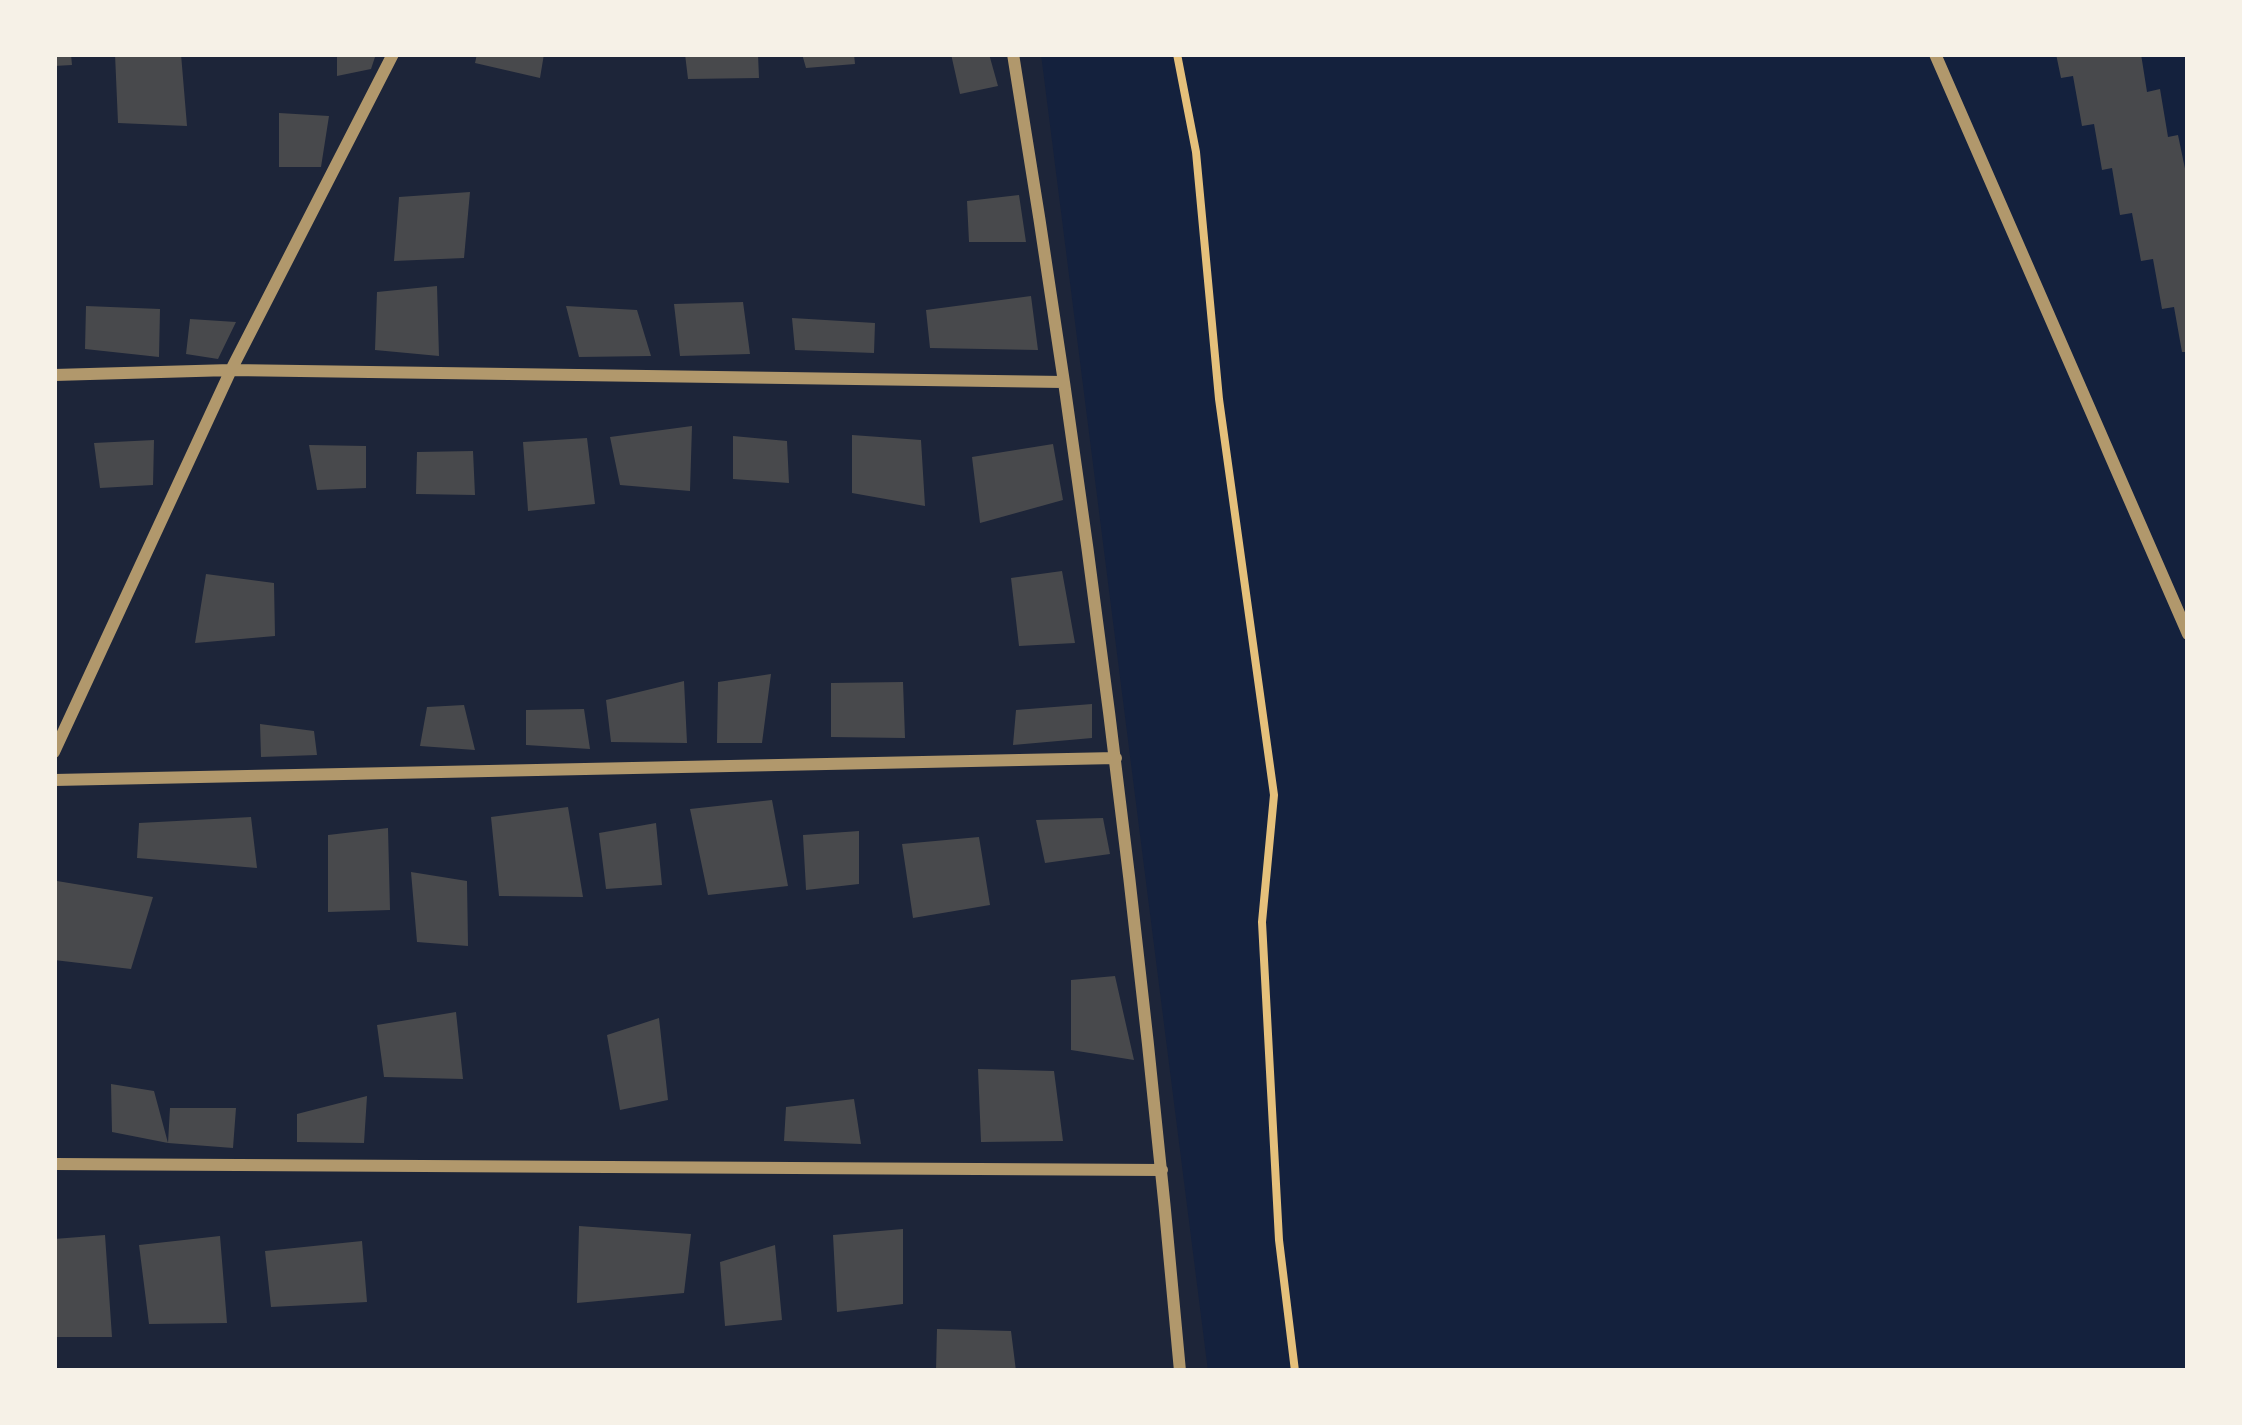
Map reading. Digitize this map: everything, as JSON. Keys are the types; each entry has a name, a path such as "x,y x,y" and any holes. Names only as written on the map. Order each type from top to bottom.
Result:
{"street":[{"path":"54,752 231,370 393,54"},
{"path":"1013,54 1116,758 1180,1371"},
{"path":"1935,54 2188,634"},
{"path":"54,375 231,370 1063,382"},
{"path":"54,780 1116,758"},
{"path":"54,1164 1162,1170"}],"path":[{"path":"1177,54 1196,152 1219,399 1274,795 1262,922 1279,1240 1295,1371"}],"shaded area":[{"path":"54,54 1041,54 1208,1371 54,1371"}],"building":[{"path":"54,54 71,54 72,65 54,66"},
{"path":"115,54 181,54 187,126 118,123"},
{"path":"337,54 376,54 371,69 337,76"},
{"path":"477,54 544,54 540,78 475,63"},
{"path":"685,54 758,54 759,78 688,79"},
{"path":"802,54 854,54 855,64 806,68"},
{"path":"951,54 989,54 998,86 960,94"},
{"path":"2056,54 2141,54 2147,92 2160,89 2168,137 2178,135 2188,183 2188,352 2182,352 2174,307 2162,309 2153,259 2141,261 2132,213 2120,215 2112,168 2102,170 2094,124 2082,126 2073,76 2061,78"},
{"path":"279,113 329,116 321,167 279,167"},
{"path":"470,192 464,258 394,261 399,197"},
{"path":"1019,195 1026,242 969,242 967,201"},
{"path":"437,286 439,356 375,350 377,292"},
{"path":"1031,296 1038,350 930,348 926,310"},
{"path":"743,302 750,354 680,356 674,304"},
{"path":"86,306 160,309 159,357 85,349"},
{"path":"566,306 637,310 651,356 579,357"},
{"path":"792,318 875,323 874,353 795,350"},
{"path":"190,319 236,322 218,359 186,354"},
{"path":"692,426 690,491 620,485 610,437"},
{"path":"852,435 921,440 925,506 852,493"},
{"path":"733,436 787,441 789,483 733,479"},
{"path":"587,438 595,504 528,511 523,442"},
{"path":"154,440 153,485 100,488 94,443"},
{"path":"1053,444 1063,500 980,523 972,457"},
{"path":"309,445 366,446 366,488 317,490"},
{"path":"473,451 475,495 416,494 417,452"},
{"path":"1062,571 1075,643 1019,646 1011,578"},
{"path":"206,574 274,583 275,636 195,643"},
{"path":"771,674 762,743 717,743 718,682"},
{"path":"684,681 687,743 611,742 606,700"},
{"path":"903,682 905,738 831,737 831,683"},
{"path":"1092,704 1092,738 1013,745 1016,710"},
{"path":"464,705 475,750 420,746 427,707"},
{"path":"584,709 590,749 526,745 526,710"},
{"path":"260,724 314,731 317,755 261,757"},
{"path":"772,800 788,886 708,895 690,809"},
{"path":"568,807 583,897 499,896 491,817"},
{"path":"251,817 257,868 137,858 139,823"},
{"path":"1103,818 1110,854 1045,863 1036,820"},
{"path":"656,823 662,885 606,889 599,833"},
{"path":"388,828 390,910 328,912 328,835"},
{"path":"859,831 859,884 806,890 803,835"},
{"path":"979,837 990,905 913,918 902,844"},
{"path":"411,872 467,881 468,946 417,942"},
{"path":"57,881 153,897 131,969 54,960"},
{"path":"1115,976 1134,1060 1071,1050 1071,980"},
{"path":"456,1012 463,1079 384,1077 377,1025"},
{"path":"659,1018 668,1100 620,1110 607,1035"},
{"path":"978,1069 1054,1071 1063,1141 981,1142"},
{"path":"111,1084 154,1091 168,1143 112,1132"},
{"path":"367,1096 364,1143 297,1142 297,1114"},
{"path":"854,1099 861,1144 784,1141 786,1107"},
{"path":"170,1108 236,1108 233,1148 168,1143"},
{"path":"579,1226 691,1234 684,1293 577,1303"},
{"path":"903,1229 903,1304 837,1312 833,1235"},
{"path":"105,1235 112,1337 54,1337 54,1239"},
{"path":"220,1236 227,1323 149,1324 139,1245"},
{"path":"362,1241 367,1302 271,1307 265,1251"},
{"path":"775,1245 782,1320 725,1326 720,1262"},
{"path":"937,1329 1011,1331 1016,1371 936,1371"}]}
